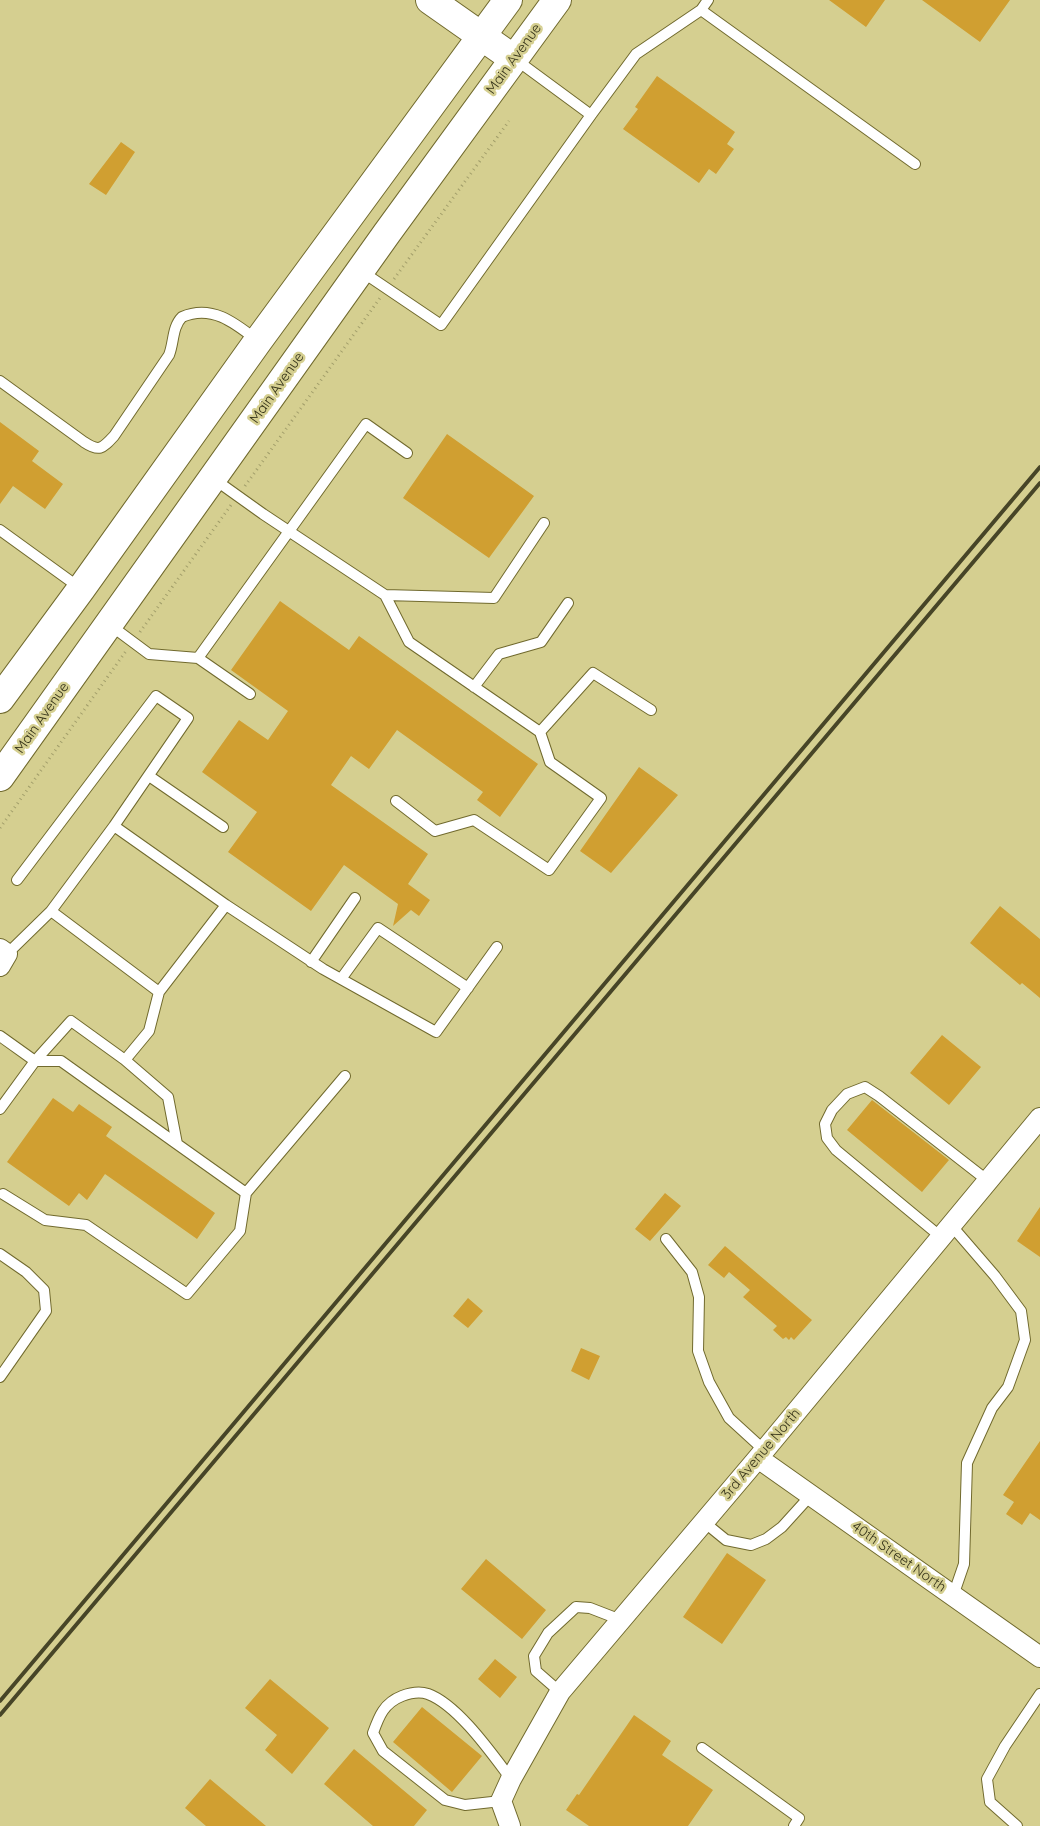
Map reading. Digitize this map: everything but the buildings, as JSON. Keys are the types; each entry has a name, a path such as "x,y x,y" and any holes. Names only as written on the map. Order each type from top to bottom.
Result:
{"main road":[{"path":"430,0 514,59"},
{"path":"0,699 258,341 508,0"},
{"name":"Main Avenue","path":"0,777 360,270 556,0"}],"street":[{"name":"3rd Avenue North","path":"501,1801 511,1779 560,1692 761,1454 1040,1118"},
{"name":"40th Street North","path":"761,1454 811,1495 1040,1657"},
{"path":"501,1801 510,1826"}],"lane":[{"path":"360,270 441,325 636,54 701,10 708,0"},
{"path":"701,10 915,164"},
{"path":"514,59 591,115"},
{"path":"0,381 84,442 93,448 99,449 114,436 169,356 175,327 182,317 203,312 213,314 239,327 258,341"},
{"path":"198,658 366,424 407,453"},
{"path":"213,478 289,532 385,595 408,642 540,732 550,762 600,798 549,870 474,820 435,831 396,801"},
{"path":"385,595 494,598 544,523"},
{"path":"0,530 81,589"},
{"path":"474,687 499,654 541,642 568,604"},
{"path":"108,624 149,654 198,658 250,694"},
{"path":"540,732 593,673 651,710"},
{"path":"2,956 51,910 114,826 188,718 156,696 16,880"},
{"path":"149,776 223,827"},
{"path":"114,826 311,962 436,1032 497,947"},
{"path":"311,962 355,898"},
{"path":"125,1060 149,1031 159,992 226,905"},
{"path":"51,910 159,992"},
{"path":"341,979 378,928 468,988"},
{"path":"0,1109 35,1061 70,1021 125,1060 168,1097 177,1144"},
{"path":"0,1036 35,1061 61,1060 246,1193"},
{"path":"3,1194 45,1220 86,1226 187,1294 240,1231 246,1193 345,1076"},
{"path":"954,1596 964,1564 967,1463 992,1408 1008,1387 1025,1340 1020,1310 994,1276 946,1231 836,1150 827,1138 825,1124 832,1110 847,1094 865,1087 988,1181"},
{"path":"666,1239 692,1272 699,1297 698,1351 709,1382 729,1418 761,1454"},
{"path":"0,1254 26,1272 44,1290 46,1311 0,1377"},
{"path":"704,1522 726,1540 751,1545 766,1539 782,1527 811,1495"},
{"path":"560,1692 536,1671 534,1656 548,1633 576,1607 590,1608 621,1620"},
{"path":"501,1801 465,1804 445,1800 383,1751 373,1734 379,1715 393,1699 411,1692 428,1694 453,1710 511,1779"},
{"path":"1017,1826 990,1802 987,1779 1005,1746 1040,1694"},
{"path":"702,1748 799,1818 794,1826"}],"path":[{"path":"0,828 132,642 509,121"}],"railway":[{"path":"0,1701 1040,467"},
{"path":"0,1715 1040,483"}]}
